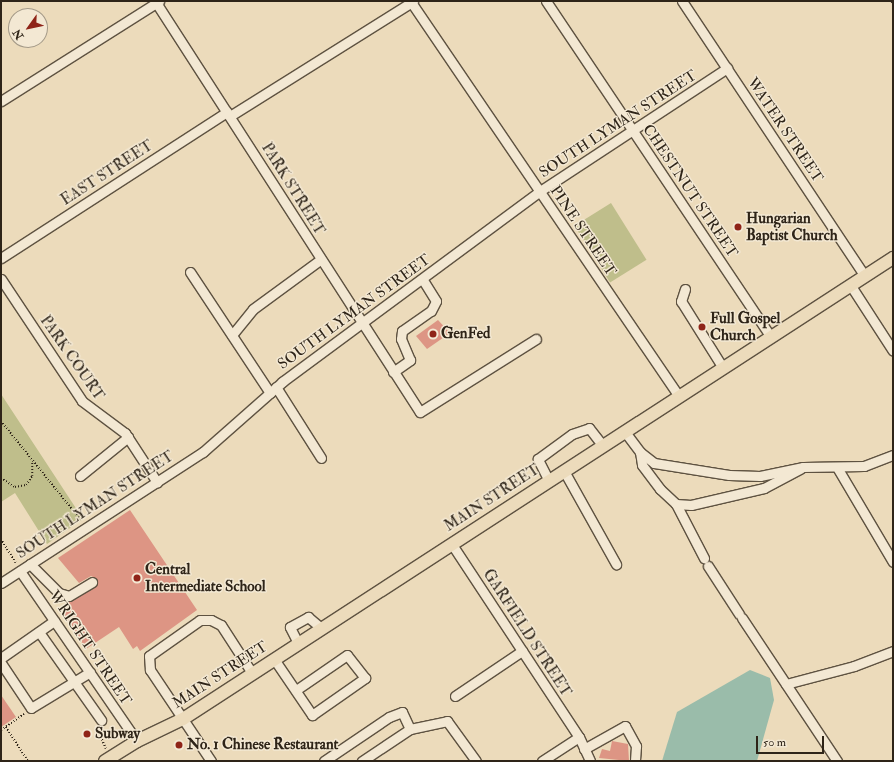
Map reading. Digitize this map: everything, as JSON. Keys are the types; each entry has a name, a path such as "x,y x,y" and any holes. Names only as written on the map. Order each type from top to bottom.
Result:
{"main road":[{"name":"MAIN STREET","path":"107,760 136,741 183,719 451,543 893,258"}],"street":[{"name":"EAST STREET","path":"1,258 229,114 412,1"},
{"name":"PINE STREET","path":"412,1 679,396"},
{"name":"CHESTNUT STREET","path":"546,1 771,337"},
{"name":"WATER STREET","path":"682,1 865,276"},
{"name":"PARK STREET","path":"157,2 420,412 536,339"},
{"path":"1,101 157,2"},
{"name":"SOUTH LYMAN STREET","path":"1,583 203,452 273,390 540,191 634,132 727,68"},
{"path":"232,335 253,309 321,259"},
{"path":"190,272 232,335 321,458"},
{"name":"PARK COURT","path":"1,279 82,401 128,437 157,482"},
{"path":"393,372 410,360 401,339 402,331 431,311 436,300 422,279"},
{"path":"851,286 893,351"},
{"path":"685,289 681,301 723,368"},
{"path":"549,481 538,459 572,434 589,428 603,446"},
{"path":"625,432 640,452 654,463 680,469 740,475 760,476 803,467 838,469 864,466 893,455"},
{"path":"80,476 128,437"},
{"path":"640,452 642,465 676,504 706,562 740,616 837,761"},
{"path":"676,504 719,501 764,488 803,467"},
{"path":"838,469 893,562"},
{"path":"564,471 616,564"},
{"name":"GARFIELD STREET","path":"451,543 579,737 584,757"},
{"path":"30,564 59,593 69,596 92,582"},
{"name":"WRIGHT STREET","path":"20,570 136,741"},
{"path":"298,644 290,627 308,617 321,628"},
{"path":"211,761 150,670 148,663 154,650 200,620 211,620 221,625 252,673"},
{"path":"1,658 54,621"},
{"path":"39,632 101,720"},
{"path":"455,696 522,651"},
{"path":"786,684 854,666 893,651"},
{"path":"274,659 312,714 365,678 347,655 296,690"},
{"path":"1,663 31,708 90,672"},
{"path":"324,761 397,713 402,712 410,729"},
{"path":"362,761 410,729 421,729 439,720 447,721 476,761"},
{"path":"584,757 625,726 636,746 635,761"},
{"path":"542,761 579,737"}],"path":[{"path":"1,421 32,464 87,527"},
{"path":"1,478 15,487 26,485 32,476 32,464"},
{"path":"1,540 20,570"},
{"path":"1,730 25,713"},
{"path":"6,727 28,761"},
{"path":"100,734 107,760"}],"shaded area":[{"path":"611,203 647,260 610,283 575,226"},
{"path":"1,394 83,519 47,544 15,493 1,502"},
{"path":"750,670 770,678 774,700 757,761 662,761 677,712"}],"building":[{"name":"GenFed","path":"438,320 450,333 427,349 416,336"},
{"name":"Central Intermediate School","path":"130,510 197,610 140,651 137,646 133,649 119,627 86,649 59,608 95,587 97,579 91,576 79,583 58,558"},
{"path":"1,695 16,717 1,727"},
{"path":"612,741 628,744 629,761 599,758 602,749 610,751"}],"place":[{"name":"Hungarian Baptist Church","path":"738,227"},
{"name":"Full Gospel Church","path":"702,327"},
{"name":"GenFed","path":"433,334"},
{"name":"Central Intermediate School","path":"137,578"},
{"name":"Subway","path":"87,734"},
{"name":"No. 1 Chinese Restaurant","path":"179,745"}]}
